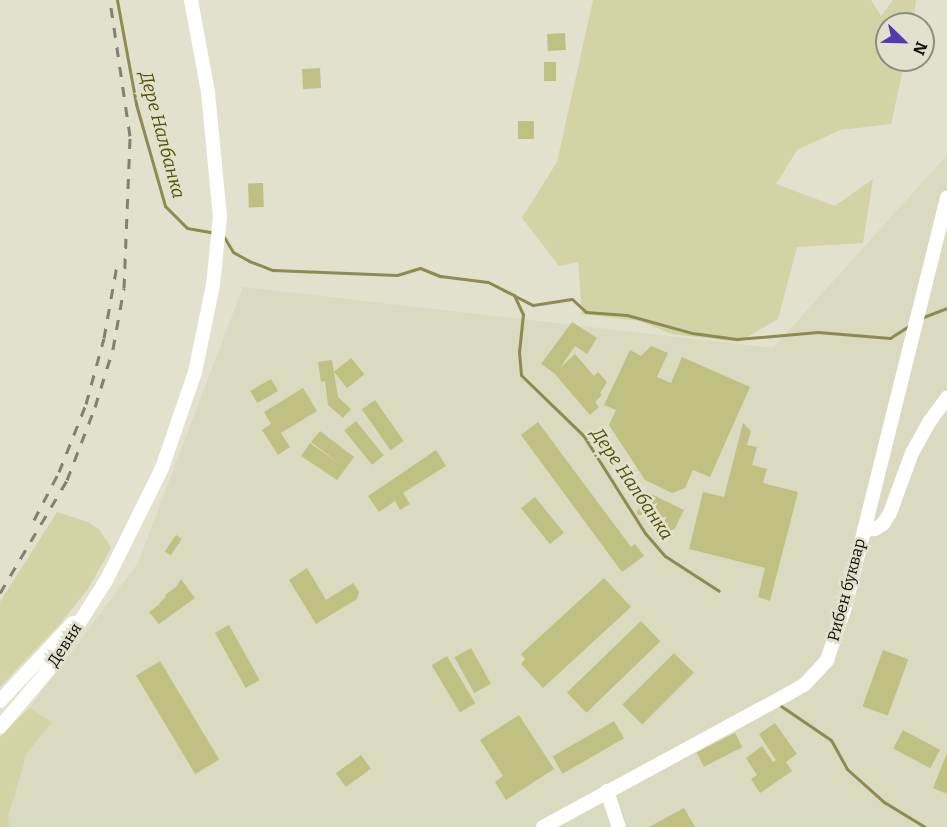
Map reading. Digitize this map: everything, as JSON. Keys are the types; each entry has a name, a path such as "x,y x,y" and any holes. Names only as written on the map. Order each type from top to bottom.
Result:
{"street":[{"path":"90,606 124,548 162,468 195,372 213,285 218,234 208,92 191,0"},
{"name":"Рибен буквар","path":"543,827 788,694 817,673 827,660 864,530 916,314 947,198"},
{"path":"864,530 874,529 883,524 890,513 912,453 947,398"},
{"name":"Девня","path":"0,701 90,606"},
{"name":"Девня","path":"0,728 52,666 90,606"},
{"path":"607,791 619,827"}],"shaded area":[{"path":"947,155 947,827 0,827 0,737 29,708 138,563 243,287 773,348"}],"green space":[{"path":"593,0 871,0 878,12 875,12 875,72 902,72 891,124 840,130 797,150 776,184 835,206 873,179 863,243 797,247 778,319 739,342 671,334 640,321 582,314 578,262 559,266 522,218 557,162"},
{"path":"893,0 916,0 914,12 884,12"},
{"path":"57,512 88,522 100,530 111,548 88,589 59,625 0,687 0,602"},
{"path":"29,708 52,722 27,753 8,816 9,827 0,827 0,737"}],"building":[{"path":"565,33 566,50 548,51 547,34"},
{"path":"544,62 556,62 556,81 544,81"},
{"path":"320,68 321,88 303,89 302,69"},
{"path":"518,121 534,121 534,139 518,139"},
{"path":"263,183 264,207 249,208 248,184"},
{"path":"572,322 597,338 587,354 575,346 560,368 575,354 594,376 598,372 607,382 600,393 602,395 595,402 599,407 590,415 554,373 541,364"},
{"path":"651,346 668,353 657,377 671,383 682,357 750,387 710,477 693,470 685,488 672,493 645,480 609,425 616,410 604,405 630,350 641,356"},
{"path":"351,358 364,374 347,388 334,372"},
{"path":"332,360 338,397 351,409 343,418 328,405 325,381 321,382 318,362"},
{"path":"271,379 278,391 257,403 250,391"},
{"path":"303,388 317,411 281,433 290,447 278,455 262,430 271,424 264,412"},
{"path":"375,400 404,441 391,450 362,409"},
{"path":"356,421 384,455 372,465 344,430"},
{"path":"538,422 631,547 635,544 644,556 622,572 521,435"},
{"path":"743,423 751,431 747,445 757,447 752,465 767,469 763,483 798,492 770,601 758,597 765,568 689,549 703,492 724,497"},
{"path":"320,431 354,457 337,480 301,456 310,443 340,464 311,442"},
{"path":"436,450 446,466 403,493 410,504 400,510 395,501 379,512 368,496"},
{"path":"647,492 684,510 673,532 636,514"},
{"path":"535,497 564,533 550,544 521,508"},
{"path":"176,535 182,539 171,555 165,552"},
{"path":"307,568 326,600 353,583 359,592 357,599 316,624 289,580"},
{"path":"604,578 631,607 543,688 521,664 525,659 521,654"},
{"path":"181,579 195,598 159,624 149,612 160,604 166,597 165,595 176,587"},
{"path":"641,621 660,641 586,713 567,693"},
{"path":"229,625 260,680 246,688 215,633"},
{"path":"471,648 491,684 474,693 454,657"},
{"path":"883,650 908,659 888,716 862,706"},
{"path":"674,653 694,673 642,724 622,705"},
{"path":"447,656 475,703 460,712 432,665"},
{"path":"160,661 219,760 195,774 136,675"},
{"path":"519,715 554,769 506,800 495,782 503,776 480,740"},
{"path":"614,721 624,738 563,774 553,756"},
{"path":"775,723 797,754 786,762 792,771 760,793 751,779 757,775 746,758 762,746 773,762 776,760 759,734"},
{"path":"903,730 940,750 930,768 893,749"},
{"path":"735,733 742,747 704,767 697,753"},
{"path":"947,753 947,794 933,788"},
{"path":"361,755 371,769 346,787 336,773"},
{"path":"684,808 695,827 649,827"}],"waterway":[{"name":"Дере Налбанка","path":"117,0 136,104 165,206 187,228 216,233"},
{"name":"Дере Налбанка","path":"224,237 233,252 273,270 397,275 420,268 440,276 488,282 514,295 523,314 519,352 521,375 583,435 645,533 665,556 719,591"},
{"path":"515,296 533,305 572,299 586,312 627,315 692,333 737,339 818,332 890,338 910,325"},
{"path":"921,318 947,308"},
{"path":"781,706 831,740 847,769 884,802 925,827"}],"railway":[{"path":"0,593 67,480 95,407 113,349 124,288 130,136 110,0"},
{"path":"34,520 59,472 86,404 104,338 117,265"}]}
